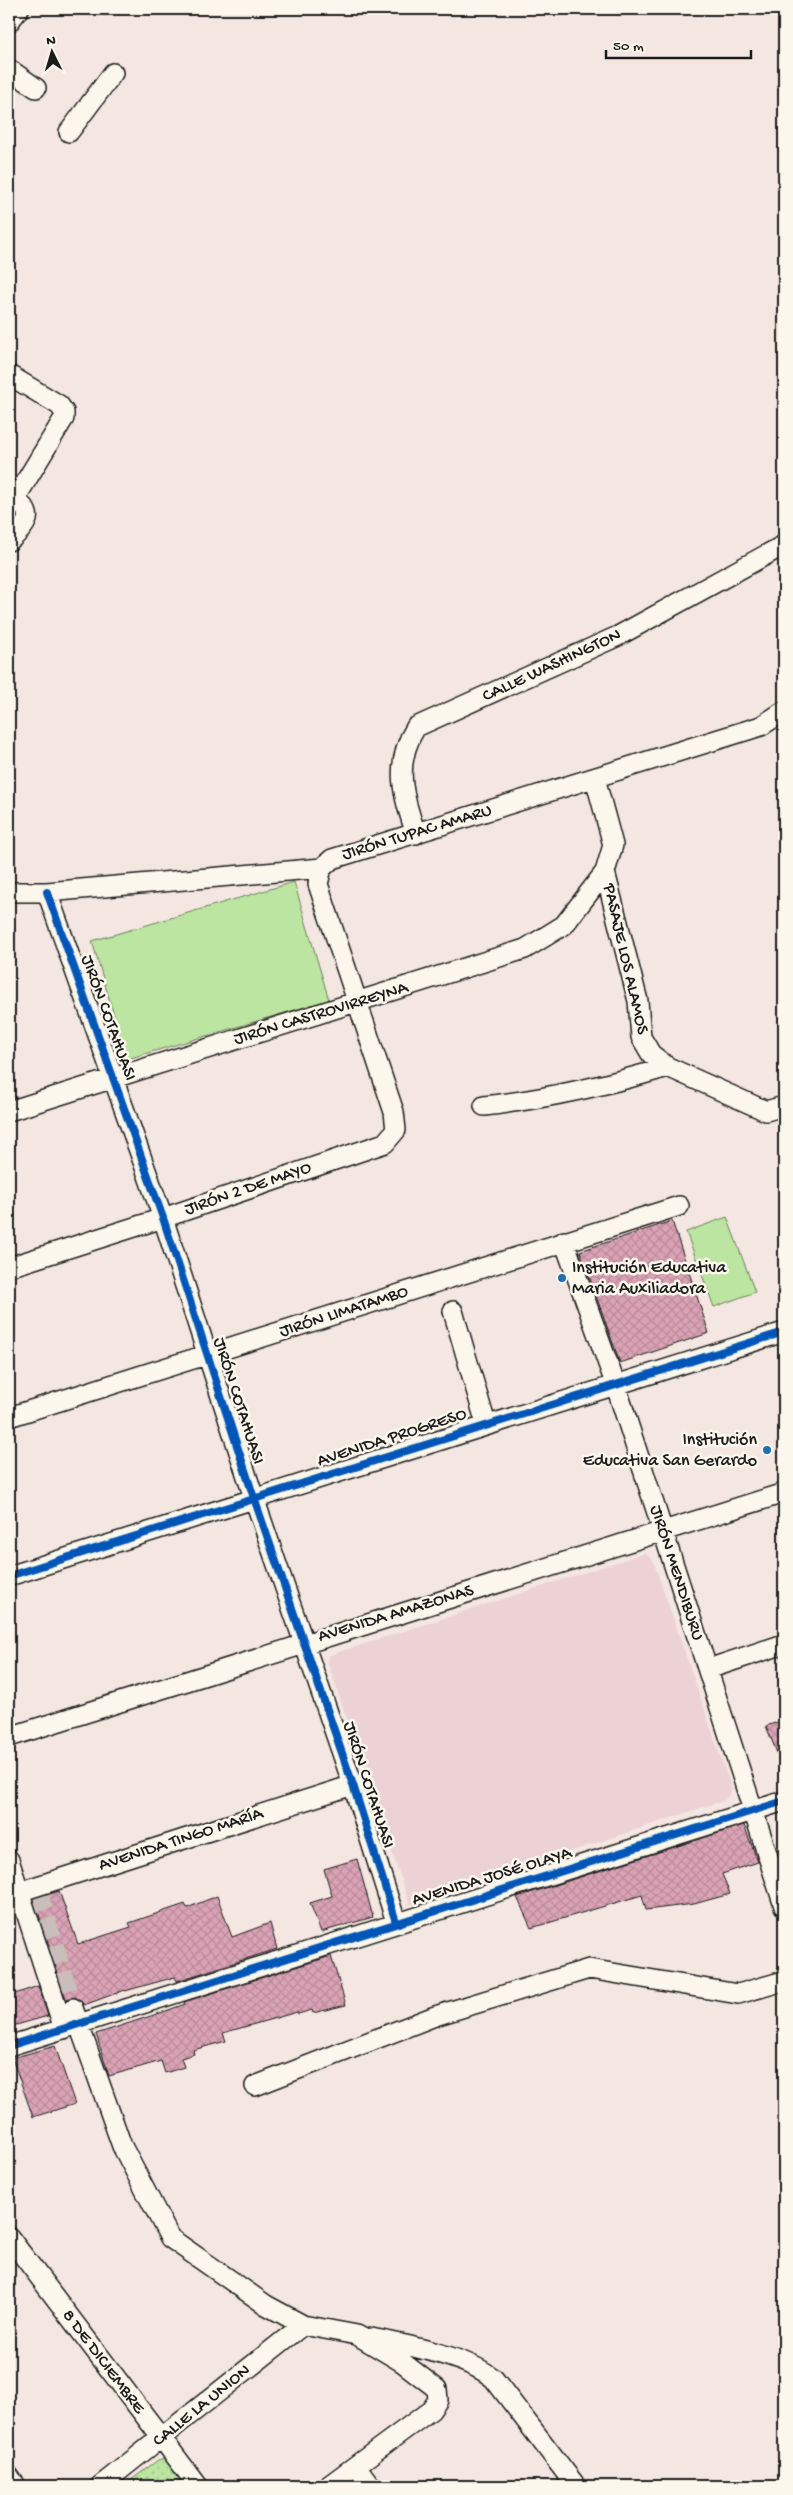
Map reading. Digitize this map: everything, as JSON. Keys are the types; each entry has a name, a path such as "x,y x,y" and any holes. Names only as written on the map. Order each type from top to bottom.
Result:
{"street":[{"path":"9,22 19,9"},
{"path":"9,69 36,88"},
{"path":"69,132 113,73"},
{"path":"9,375 59,405 64,412 64,418 12,497 26,508 28,518 17,534 9,541"},
{"name":"CALLE WASHINGTON","path":"416,834 402,789 405,748 416,727 626,632 784,545"},
{"name":"JIRÓN TUPAC AMARU","path":"9,892 47,892 322,868 332,859 761,726 784,711"},
{"name":"PASAJE LOS ALAMOS","path":"595,778 613,845 605,872 638,1001 640,1037 651,1054 668,1068 766,1111 784,1106"},
{"path":"322,868 318,884 358,1002"},
{"name":"JIRÓN CASTROVIRREYNA","path":"9,1111 526,949 564,925 605,872"},
{"name":"JIRÓN COTAHUASI","path":"47,892 163,1218 254,1498 353,1785 396,1922"},
{"name":"JIRÓN 2 DE MAYO","path":"9,1267 163,1218 385,1143 396,1130 394,1112 358,1002"},
{"path":"484,1106 529,1100 630,1079 668,1068"},
{"name":"JIRÓN LIMATAMBO","path":"9,1417 208,1356 564,1241 679,1206"},
{"name":"JIRÓN MENDIBURU","path":"564,1241 616,1386 784,1906"},
{"path":"453,1311 486,1424"},
{"name":"AVENIDA PROGRESO","path":"9,1576 486,1424 616,1386 784,1332"},
{"name":"AVENIDA AMAZONAS","path":"9,1737 784,1493"},
{"path":"708,1669 784,1644"},
{"name":"AVENIDA TINGO MARÍA","path":"27,1898 353,1785"},
{"name":"AVENIDA JOSÉ OLAYA","path":"9,2046 68,2016 396,1922 784,1801"},
{"path":"9,1860 27,1898 68,2016 122,2146 170,2238 266,2305 304,2325 415,2347 483,2369 494,2379 576,2486"},
{"path":"255,2086 435,2016 589,1969 738,1994 784,1981"},
{"name":"8 DE DICIEMBRE","path":"9,2237 198,2486"},
{"name":"CALLE LA UNION","path":"100,2486 162,2439 304,2325"},
{"path":"328,2486 431,2410 438,2400 437,2389 402,2362 357,2335"},
{"path":"356,2466 371,2486"},
{"path":"9,2476 16,2486"}],"shaded area":[{"path":"645,1553 653,1560 732,1790 725,1800 410,1905 327,1660 330,1655"}],"green space":[{"path":"294,882 329,1000 127,1059 92,941"},
{"path":"727,1217 755,1292 714,1307 686,1232"},
{"path":"165,2458 186,2486 123,2486 158,2460"}],"building":[{"path":"672,1221 709,1333 620,1363 580,1251"},
{"path":"784,1720 784,1770 766,1726"},
{"path":"744,1825 758,1862 722,1874 730,1894 694,1904 646,1910 642,1895 531,1928 517,1897"},
{"path":"357,1859 373,1917 321,1932 310,1903 332,1896 324,1869"},
{"path":"59,1891 78,1944 131,1927 129,1923 185,1904 187,1908 217,1896 232,1937 270,1923 277,1949 177,1981 175,1977 125,1990 84,2005 76,1997 66,1999 34,1899"},
{"path":"331,1956 346,2005 313,2013 312,2010 298,2014 297,2012 223,2033 226,2041 193,2050 194,2054 181,2058 184,2067 165,2073 161,2061 109,2076 96,2034 185,2004 184,2002"},
{"path":"38,1986 48,2016 9,2027 9,1996"},
{"path":"55,2046 75,2104 33,2117 12,2058"}],"tunnel":[{"path":"38,1892 73,2008"}],"cycle path":[{"path":"47,892 163,1218 254,1498 353,1785 396,1922"},
{"path":"9,1576 784,1332"},
{"path":"9,2046 784,1801"}],"place":[{"name":"Institución Educativa Maria Auxiliadora","path":"562,1278"},
{"name":"Institución Educativa San Gerardo","path":"767,1450"}]}
